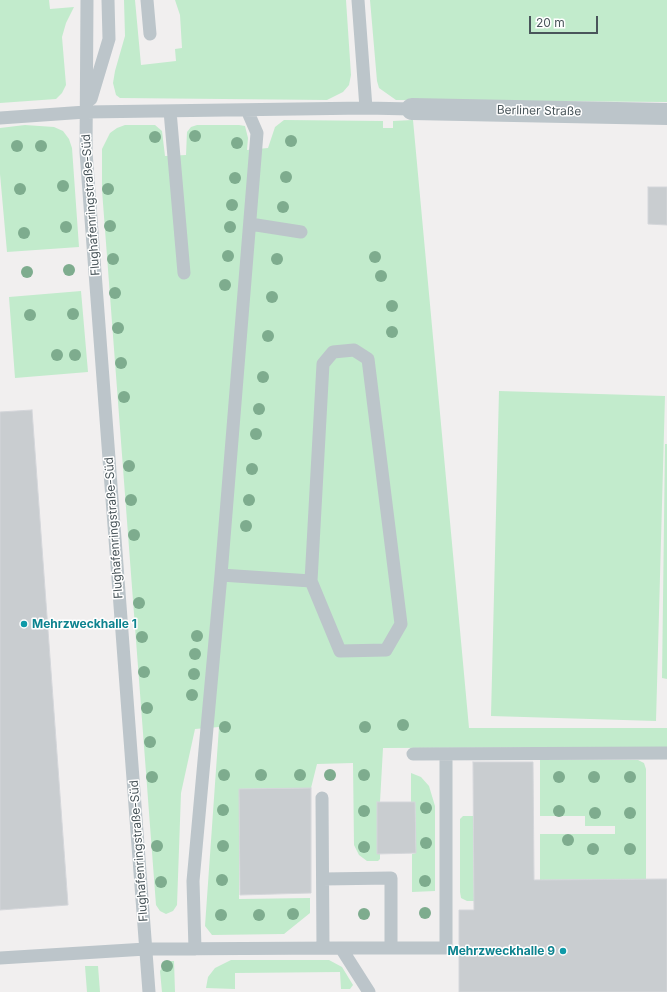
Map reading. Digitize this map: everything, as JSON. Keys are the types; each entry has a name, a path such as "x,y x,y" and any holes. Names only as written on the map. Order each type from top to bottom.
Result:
{"street":[{"name":"Berliner Straße","path":"412,109 667,114"}],"lane":[{"name":"Flughafenringstraße-Süd","path":"87,0 86,152 149,992"},
{"path":"86,112 109,39 108,0"},
{"path":"147,0 150,34"},
{"path":"358,0 366,108"},
{"path":"0,118 86,112 366,108 412,109"},
{"path":"194,949 193,881 221,575 257,133 247,110"},
{"path":"170,111 184,273"},
{"path":"250,224 301,232"},
{"path":"354,350 368,359 401,624 386,650 340,651 312,581 323,364 334,352 354,350"},
{"path":"221,575 312,581"},
{"path":"413,754 667,753"},
{"path":"0,958 146,949 446,948 446,754"},
{"path":"322,798 323,948"},
{"path":"323,879 391,878 391,948"},
{"path":"341,948 369,992"}],"green space":[{"path":"0,0 49,0 50,9 74,7 66,23 62,37 66,85 62,93 56,99 0,103"},
{"path":"124,0 135,0 141,65 176,61 175,49 182,48 180,15 175,0 346,0 351,75 349,85 343,92 327,100 120,98 116,95 113,83 125,36"},
{"path":"370,0 667,0 667,102 396,100 379,88 377,81"},
{"path":"284,120 383,121 383,128 393,128 393,121 413,120 469,728 667,728 667,747 383,748 380,802 377,803 377,854 380,854 380,859 378,861 367,861 359,855 354,845 353,763 317,764 311,788 239,789 239,899 310,898 310,913 284,934 212,935 205,926 219,727 195,729 181,793 177,905 173,911 166,914 160,911 156,905 102,190 102,149 110,133 125,125 155,125 162,131 165,156 186,155 187,132 191,127 197,125 245,126 248,138 247,150 268,148 275,127"},
{"path":"25,125 54,127 63,131 69,139 72,148 79,247 7,252 0,174 0,128"},
{"path":"81,291 88,372 15,378 9,297"},
{"path":"499,391 665,396 656,721 491,716"},
{"path":"665,444 667,444 667,679 662,678"},
{"path":"540,760 638,760 644,763 646,769 646,879 540,880 540,834 615,834 615,826 585,826 585,816 540,816"},
{"path":"411,773 421,777 429,786 435,806 435,891 412,892 412,854 416,853 415,802 411,802"},
{"path":"463,816 473,816 474,901 467,901 461,898 460,892 460,819"},
{"path":"231,960 329,960 342,967 353,985 350,989 341,989 340,972 235,973 235,989 206,988 208,977 215,968"},
{"path":"166,961 174,961 175,992 162,992 160,971"},
{"path":"85,966 98,966 100,992 87,992"}],"building":[{"path":"648,187 667,187 667,225 648,224"},
{"name":"Mehrzweckhalle 1","path":"32,410 68,905 0,910 0,412"},
{"path":"473,762 533,762 534,880 667,879 667,992 459,992 459,910 474,910"},
{"path":"311,788 311,893 240,895 239,789"},
{"path":"377,802 415,802 416,853 377,854"}],"place":[{"name":"Mehrzweckhalle 1","path":"24,624"},
{"name":"Mehrzweckhalle 9","path":"563,951"}]}
